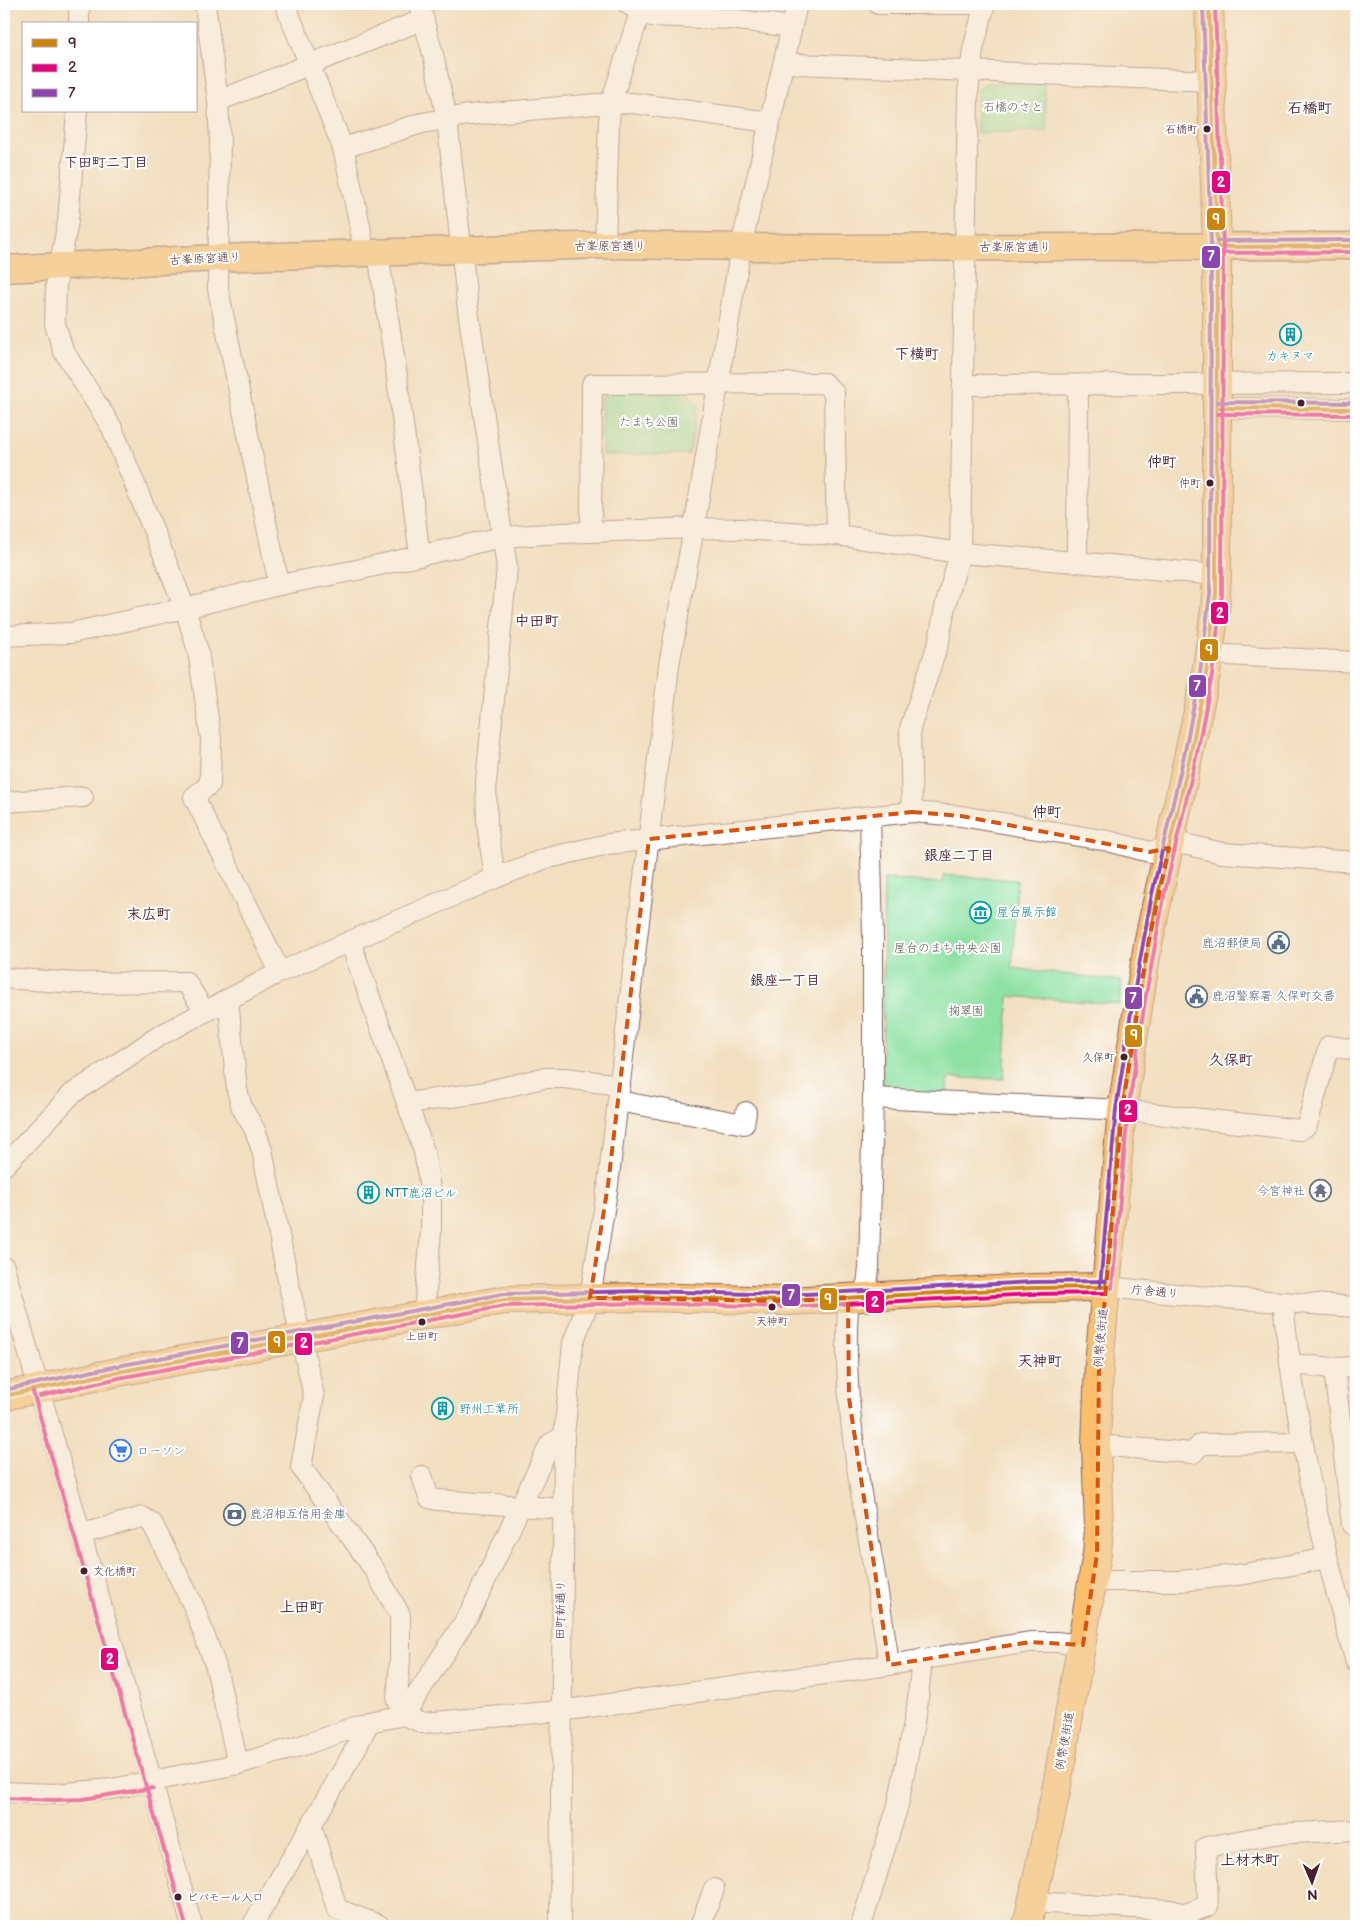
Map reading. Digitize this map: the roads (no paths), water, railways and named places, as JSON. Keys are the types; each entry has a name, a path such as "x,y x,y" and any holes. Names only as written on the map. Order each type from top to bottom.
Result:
{"highway":[{"name":"例幣使街道","path":"1029,1914 1056,1792 1093,1580 1099,1528 1096,1445 1099,1365 1122,1110 1147,952 1168,848 1191,752 1209,654 1217,575 1217,247 1208,4"},
{"name":"庁舎通り","path":"4,1396 118,1372 504,1300 590,1298 787,1301 1033,1288 1106,1287"}],"main road":[{"name":"古峯原宮通り","path":"4,269 218,258 605,246 1356,246"}],"street":[{"path":"79,4 79,22"},
{"path":"205,4 218,101 220,141 218,289 279,584"},
{"path":"285,4 343,148 360,226 371,253 396,370 420,556"},
{"name":"田町新通り","path":"560,1926 560,1711 564,1436 573,1343 590,1298 608,1185 669,665 741,247 797,4"},
{"path":"878,4 985,5 969,71 960,553 945,607 939,641 910,728 912,812"},
{"path":"605,246 609,121 634,7 651,16 730,19 792,26"},
{"path":"218,101 308,64 422,11 446,119 468,310 507,567 486,782 487,824 495,878"},
{"path":"784,61 798,64 1211,81"},
{"path":"343,148 422,123 468,116 612,103 632,102 769,122"},
{"path":"77,112 68,220 56,285 55,324 59,339 73,366 112,428 185,608 198,651 211,739 210,784 194,797 280,972"},
{"path":"591,532 592,384 824,382 834,393 837,535"},
{"path":"1217,395 1356,383"},
{"path":"963,386 1078,385 1217,395 1356,409"},
{"path":"1078,385 1078,562"},
{"path":"4,636 71,633 185,608 279,584 357,570 502,537 591,532 694,528 837,535 960,553 1217,575"},
{"path":"1209,654 1356,662"},
{"path":"4,802 83,797"},
{"path":"4,1166 72,1094 159,1036 228,999 280,972 495,878 544,860 608,844 912,812 970,818 1108,842 1150,852 1184,844 1222,853 1356,862"},
{"path":"870,816 873,1098 869,1268 867,1285 848,1308 849,1398 859,1477 881,1602 889,1664"},
{"path":"350,941 424,1151 431,1195 431,1231 424,1316"},
{"path":"4,978 76,983 186,982 205,1012"},
{"path":"228,999 236,1090 242,1108 255,1130 262,1150 314,1396 301,1467 374,1570 400,1615 400,1658 397,1700 404,1715"},
{"path":"873,1098 1122,1110 1300,1130 1307,1125 1329,1046 1356,1050"},
{"path":"407,1103 480,1093 543,1078 565,1078 744,1124 746,1112"},
{"path":"4,1267 82,1534 192,1926"},
{"name":"庁舎通り","path":"1106,1287 1196,1296 1356,1307"},
{"path":"1283,1302 1302,1443 1327,1558 1356,1662"},
{"path":"1290,1364 1334,1368 1356,1367"},
{"path":"1321,1531 1354,1525 1334,1368"},
{"path":"404,1715 470,1613 550,1444 564,1436"},
{"path":"1096,1445 1194,1453 1201,1444 1302,1443"},
{"path":"422,1476 429,1498 563,1509"},
{"path":"82,1534 142,1517 152,1523 194,1608 216,1667 238,1764"},
{"path":"1093,1580 1180,1581 1245,1574 1327,1558"},
{"path":"4,1792 83,1793 152,1782 238,1764 369,1722 404,1715 423,1723 560,1711 1030,1642 1082,1645"},
{"path":"861,1926 898,1805 917,1707 922,1659"},
{"path":"252,1926 355,1750 369,1722"},
{"path":"311,1825 337,1909 379,1924"},
{"path":"1029,1914 1171,1910 1187,1920 1208,1906 1206,1847 1275,1834 1356,1830"},
{"path":"700,1926 714,1889"}],"place":[{"name":"石橋町","path":"1207,129"},
{"name":"カキヌマ","path":"1290,335"},
{"name":"仲町","path":"1210,483"},
{"name":"屋台展示館","path":"981,912"},
{"name":"鹿沼郵便局","path":"1278,943"},
{"name":"鹿沼警察署 久保町交番","path":"1196,996"},
{"name":"久保町","path":"1124,1057"},
{"name":"今宮神社","path":"1321,1191"},
{"name":"NTT鹿沼ビル","path":"369,1193"},
{"name":"天神町","path":"772,1307"},
{"name":"上田町","path":"422,1322"},
{"name":"野州工業所","path":"443,1409"},
{"name":"ローソン","path":"121,1451"},
{"name":"鹿沼相互信用金庫","path":"234,1514"},
{"name":"文化橋町","path":"84,1571"},
{"name":"ビバモール入口","path":"178,1897"}],"district":[{"name":"石橋町","path":"1310,108"},
{"name":"下田町二丁目","path":"106,162"},
{"name":"下横町","path":"917,354"},
{"name":"仲町","path":"1162,462"},
{"name":"中田町","path":"537,621"},
{"name":"仲町","path":"1047,812"},
{"name":"銀座二丁目","path":"959,855"},
{"name":"末広町","path":"149,914"},
{"name":"銀座一丁目","path":"785,980"},
{"name":"久保町","path":"1231,1060"},
{"name":"天神町","path":"1040,1361"},
{"name":"上田町","path":"302,1607"},
{"name":"上材木町","path":"1250,1860"}],"park label":[{"name":"石橋のさと","path":"1013,107"},
{"name":"たまち公園","path":"649,422"},
{"name":"屋台のまち中央公園","path":"948,948"},
{"name":"掬翠園","path":"966,1011"}]}
